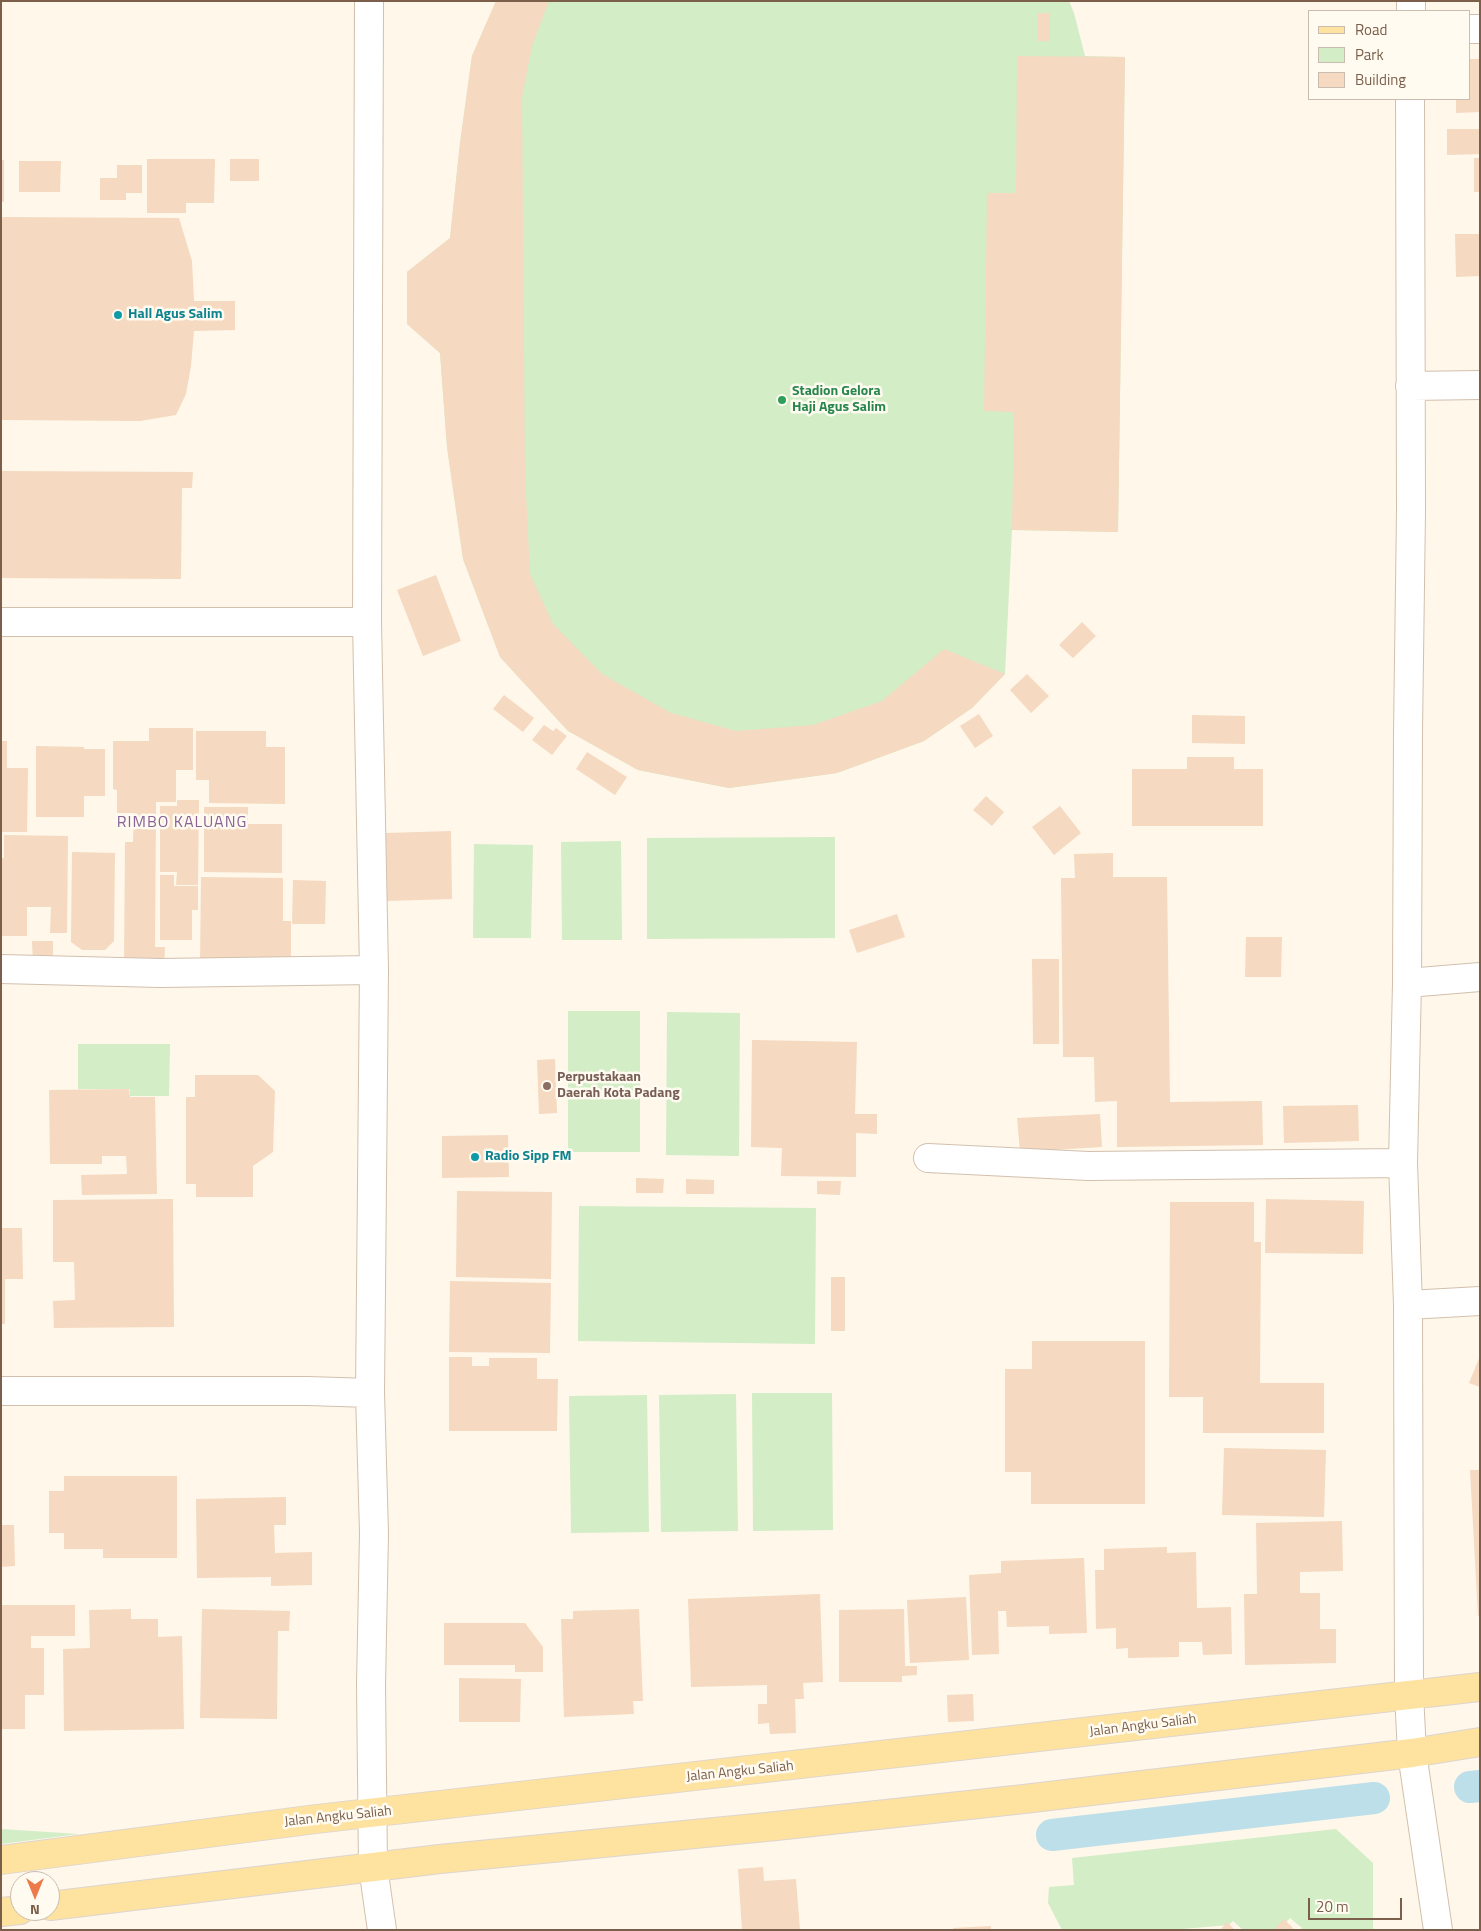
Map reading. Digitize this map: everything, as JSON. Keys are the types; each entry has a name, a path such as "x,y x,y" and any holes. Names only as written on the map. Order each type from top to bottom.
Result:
{"main road":[{"name":"Jalan Angku Saliah","path":"1,1860 316,1819 1480,1687"},
{"path":"60,1905 373,1867 1024,1799 1412,1754 1480,1742"}],"street":[{"path":"369,1 366,622 374,970 370,1393 374,1533 371,1685 373,1867 382,1930"},
{"path":"1410,100 1411,511 1407,983 1403,1162 1408,1304 1409,1694 1412,1754 1438,1930"},
{"path":"1410,386 1480,385"},
{"path":"1,622 366,622"},
{"path":"1,970 160,973 374,970"},
{"path":"1407,983 1480,976"},
{"path":"928,1158 1088,1166 1403,1162"},
{"path":"1408,1304 1480,1301"},
{"path":"1,1391 308,1391 370,1393"}],"green space":[{"name":"Stadion Gelora Haji Agus Salim","path":"496,1 1069,1 1085,56 1125,57 1118,532 1012,530 1005,674 972,708 924,741 837,773 729,788 638,770 568,731 500,657 463,559 447,447 440,353 407,324 407,272 450,238 472,56"},
{"path":"835,837 835,938 647,939 647,838"},
{"path":"621,841 622,940 562,940 561,842"},
{"path":"474,844 533,845 531,938 473,938"},
{"path":"568,1011 640,1011 640,1152 568,1152"},
{"path":"667,1012 740,1013 739,1156 666,1155"},
{"path":"78,1044 170,1044 169,1096 130,1096 130,1089 78,1089"},
{"path":"579,1206 816,1208 815,1344 578,1341"},
{"path":"752,1393 832,1393 833,1530 753,1531"},
{"path":"736,1394 738,1531 661,1532 659,1395"},
{"path":"647,1395 649,1532 571,1533 569,1396"},
{"path":"1,1829 79,1834 1,1844"},
{"path":"1336,1829 1373,1863 1373,1930 1300,1930 1302,1928 1290,1918 1279,1930 1243,1930 1233,1921 1229,1925 1171,1930 1062,1930 1048,1903 1049,1887 1074,1885 1072,1858"}],"building":[{"path":"496,1 549,1 532,46 522,97 525,474 530,574 553,624 602,674 671,713 736,731 813,725 882,701 944,649 1005,674 972,708 924,741 837,773 729,788 638,770 568,731 500,657 463,559 447,447 440,353 407,324 407,272 450,238 472,56"},
{"path":"1038,13 1050,13 1050,41 1038,41"},
{"path":"1017,56 1125,57 1118,532 1012,530 1014,412 984,411 987,193 1016,193"},
{"path":"1471,59 1480,59 1480,112 1456,113 1456,100 1471,100"},
{"path":"1447,129 1480,129 1480,154 1447,155"},
{"path":"1474,158 1480,158 1480,192 1474,192"},
{"path":"147,159 215,159 214,203 186,203 186,213 147,213"},
{"path":"230,159 259,159 259,181 230,181"},
{"path":"1,160 4,160 4,202 1,202"},
{"path":"19,161 61,161 60,192 19,192"},
{"path":"117,165 142,165 142,193 126,193 126,200 100,200 100,178 117,178"},
{"name":"Hall Agus Salim","path":"1,217 179,218 192,261 194,301 235,301 235,330 194,331 186,394 176,415 140,421 1,420"},
{"path":"1455,234 1480,234 1480,276 1456,277"},
{"path":"1,471 193,472 192,488 182,488 181,579 1,578"},
{"path":"436,575 461,641 423,656 397,590"},
{"path":"1082,622 1096,636 1073,658 1059,645"},
{"path":"1027,674 1049,696 1031,713 1010,690"},
{"path":"504,695 534,718 523,732 493,709"},
{"path":"979,714 993,736 975,748 960,726"},
{"path":"1192,715 1245,716 1245,744 1192,743"},
{"path":"544,725 553,731 556,728 567,736 552,755 532,740"},
{"path":"149,728 193,728 193,770 176,770 176,802 156,802 155,947 165,947 164,970 124,969 125,842 133,842 134,813 117,813 117,790 113,789 113,741 149,741"},
{"path":"196,731 266,731 266,747 285,747 285,804 209,803 209,780 196,780"},
{"path":"1,741 7,741 7,768 28,768 27,832 1,832"},
{"path":"36,746 105,749 105,796 84,796 84,817 36,817"},
{"path":"587,752 627,777 615,795 576,769"},
{"path":"1187,757 1234,757 1234,769 1263,769 1263,826 1132,826 1132,769 1187,769"},
{"path":"986,796 1004,812 992,826 973,810"},
{"path":"177,800 199,800 198,885 176,885 177,872 160,872 160,806 177,806"},
{"path":"1060,806 1081,833 1054,855 1032,827"},
{"path":"204,807 248,807 248,824 282,824 282,873 204,872"},
{"path":"451,831 452,899 387,901 386,833"},
{"path":"4,835 68,836 67,933 50,933 51,907 27,907 27,936 1,936 1,858 4,858"},
{"path":"72,852 115,853 114,941 105,950 82,950 71,942"},
{"path":"1113,853 1113,877 1167,877 1170,1102 1262,1101 1263,1145 1117,1147 1117,1101 1095,1102 1094,1057 1063,1057 1061,878 1075,878 1074,854"},
{"path":"160,875 174,875 174,886 198,886 198,910 192,910 192,940 160,940"},
{"path":"201,877 283,878 283,921 291,921 291,967 200,967"},
{"path":"293,880 326,881 325,924 292,924"},
{"path":"897,914 905,937 857,953 849,930"},
{"path":"1246,937 1282,937 1281,977 1245,977"},
{"path":"32,941 53,941 53,965 33,965"},
{"path":"1032,959 1059,959 1059,1044 1033,1044"},
{"path":"752,1040 857,1042 855,1114 877,1114 877,1134 856,1133 856,1177 781,1176 782,1148 751,1147"},
{"name":"Perpustakaan Daerah Kota Padang","path":"555,1059 557,1113 539,1114 537,1060"},
{"path":"195,1075 258,1075 275,1091 273,1152 253,1166 253,1197 196,1197 196,1184 186,1184 186,1097 195,1097"},
{"path":"129,1089 130,1097 155,1097 157,1194 82,1195 81,1175 127,1174 126,1156 102,1156 102,1164 50,1164 49,1090"},
{"path":"1358,1105 1359,1141 1284,1143 1283,1106"},
{"path":"1100,1114 1102,1147 1020,1152 1017,1118"},
{"name":"Radio Sipp FM","path":"508,1135 509,1177 442,1178 442,1136"},
{"path":"636,1178 664,1179 663,1193 636,1193"},
{"path":"686,1179 714,1180 714,1194 686,1194"},
{"path":"817,1181 841,1181 840,1195 817,1194"},
{"path":"457,1191 552,1192 551,1279 456,1277"},
{"path":"173,1199 174,1327 54,1328 53,1301 75,1300 74,1262 53,1262 53,1200"},
{"path":"1266,1199 1364,1201 1363,1254 1265,1253"},
{"path":"1170,1202 1254,1202 1254,1242 1261,1242 1260,1383 1324,1383 1324,1433 1203,1433 1203,1397 1169,1397"},
{"path":"1,1228 22,1228 23,1279 5,1279 5,1324 1,1324"},
{"path":"831,1277 845,1277 845,1331 831,1331"},
{"path":"450,1281 551,1283 550,1353 449,1352"},
{"path":"1032,1341 1145,1341 1145,1504 1031,1504 1031,1472 1005,1472 1005,1369 1032,1369"},
{"path":"1480,1356 1480,1387 1469,1383"},
{"path":"449,1357 472,1357 472,1366 489,1366 489,1358 537,1358 537,1379 558,1379 557,1431 449,1431"},
{"path":"1224,1448 1326,1450 1324,1517 1222,1515"},
{"path":"1470,1470 1480,1470 1480,1616 1478,1616"},
{"path":"64,1476 177,1476 177,1558 103,1558 103,1549 64,1549 64,1533 49,1533 49,1491 64,1491"},
{"path":"286,1497 286,1525 274,1525 275,1553 312,1552 312,1585 271,1586 271,1577 197,1578 196,1499"},
{"path":"1342,1521 1343,1571 1300,1572 1300,1593 1320,1593 1320,1629 1336,1629 1336,1663 1245,1665 1244,1594 1257,1594 1256,1523"},
{"path":"1,1525 14,1525 15,1566 1,1567"},
{"path":"1167,1547 1167,1553 1196,1552 1197,1608 1231,1607 1232,1654 1203,1655 1202,1642 1179,1642 1179,1657 1128,1658 1128,1648 1116,1649 1116,1628 1096,1629 1095,1570 1104,1570 1104,1549"},
{"path":"1084,1558 1087,1633 1049,1634 1049,1626 1007,1627 1006,1611 998,1611 999,1654 972,1655 969,1575 1001,1573 1001,1561"},
{"path":"820,1594 823,1682 803,1683 804,1699 795,1699 796,1733 770,1734 769,1723 758,1724 758,1704 767,1704 767,1685 691,1687 688,1599"},
{"path":"966,1597 969,1660 910,1663 907,1600"},
{"path":"1,1605 75,1605 75,1636 31,1636 31,1648 44,1648 44,1695 25,1695 25,1729 1,1729"},
{"path":"131,1609 131,1619 158,1619 158,1637 182,1636 184,1729 64,1731 63,1649 90,1648 89,1610"},
{"path":"202,1609 290,1611 289,1631 278,1631 277,1719 200,1718"},
{"path":"639,1609 643,1701 633,1701 634,1714 564,1717 561,1619 573,1619 573,1611"},
{"path":"904,1609 905,1666 917,1666 917,1675 902,1676 902,1682 839,1682 839,1610"},
{"path":"444,1623 525,1623 543,1647 543,1672 515,1672 515,1665 444,1665"},
{"path":"459,1678 521,1679 520,1722 459,1722"},
{"path":"973,1694 974,1721 948,1722 947,1695"},
{"path":"763,1867 764,1881 796,1879 800,1930 742,1930 738,1869"},
{"path":"1284,1919 1293,1928 1292,1930 1274,1930"},
{"path":"1227,1922 1235,1930 1220,1930"},
{"path":"991,1926 991,1930 953,1930 953,1928"}],"waterway":[{"path":"1470,1787 1480,1786"},
{"path":"1052,1835 1374,1798"}],"place":[{"name":"Hall Agus Salim","path":"118,315"},
{"name":"Stadion Gelora Haji Agus Salim","path":"782,400"},
{"name":"Perpustakaan Daerah Kota Padang","path":"547,1086"},
{"name":"Radio Sipp FM","path":"475,1157"}],"district":[{"name":"RIMBO KALUANG","path":"182,823"}]}
